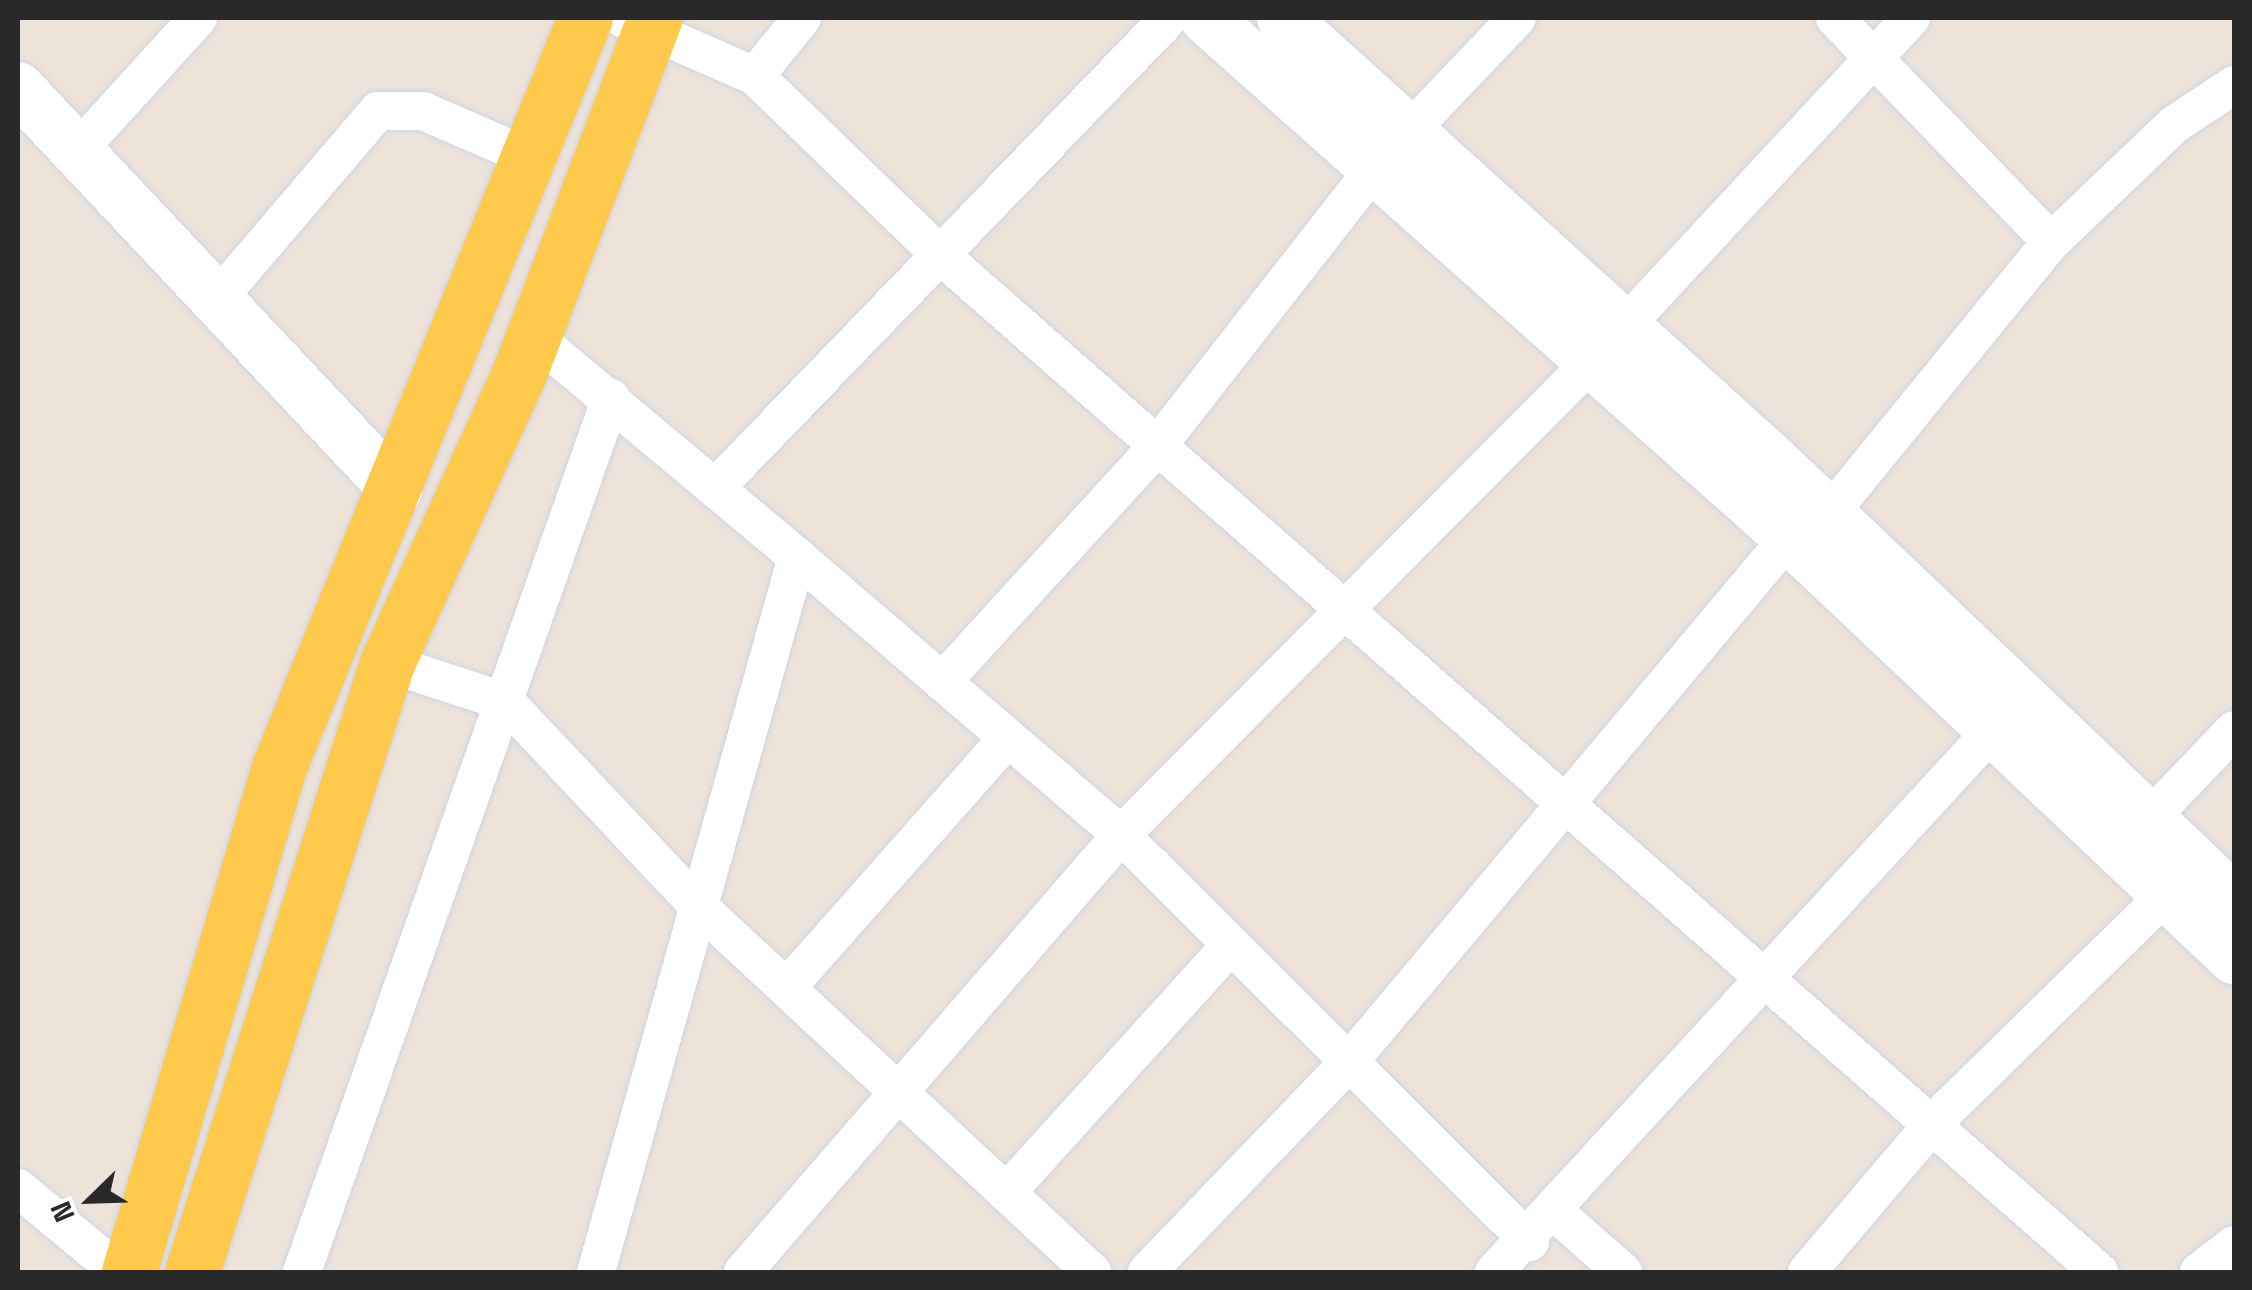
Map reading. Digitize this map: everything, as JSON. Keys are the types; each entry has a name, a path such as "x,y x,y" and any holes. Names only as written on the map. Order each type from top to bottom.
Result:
{"main road":[{"path":"129,1272 278,767 534,158 586,18"},
{"path":"192,1272 388,663 533,336 642,22"}],"street":[{"path":"78,152 198,18"},
{"path":"755,76 802,18"},
{"path":"717,486 1169,18"},
{"path":"1206,18 1393,150 1809,526 2149,819 2180,881 2234,958"},
{"path":"1282,18 1393,150"},
{"path":"942,682 1160,444 1393,150 1516,18"},
{"path":"1835,18 1880,59 2051,242"},
{"path":"743,1272 891,1091 1121,835 1346,614 1880,59 1911,18"},
{"path":"642,22 755,76 938,253 1160,444 1766,985 1934,1120 2099,1272"},
{"path":"1148,1272 1348,1063 1565,804 2051,242 2175,124 2234,85"},
{"path":"18,88 396,490"},
{"path":"219,298 378,111 423,111 534,158"},
{"path":"533,336 717,486 1006,741 1121,835 1530,1242"},
{"path":"302,1272 611,398"},
{"path":"1809,526 1991,732 2180,881 2234,900"},
{"path":"596,1272 797,557"},
{"path":"388,663 506,702 698,906 790,984 891,1091 1092,1272"},
{"path":"2149,819 2234,730"},
{"path":"1494,1272 1557,1214 1991,732"},
{"path":"790,984 1006,741"},
{"path":"1807,1272 1934,1120 2180,881"},
{"path":"1006,1193 1230,946"},
{"path":"18,1188 118,1272"},
{"path":"1557,1214 1623,1272"},
{"path":"2199,1272 2234,1245"}]}
